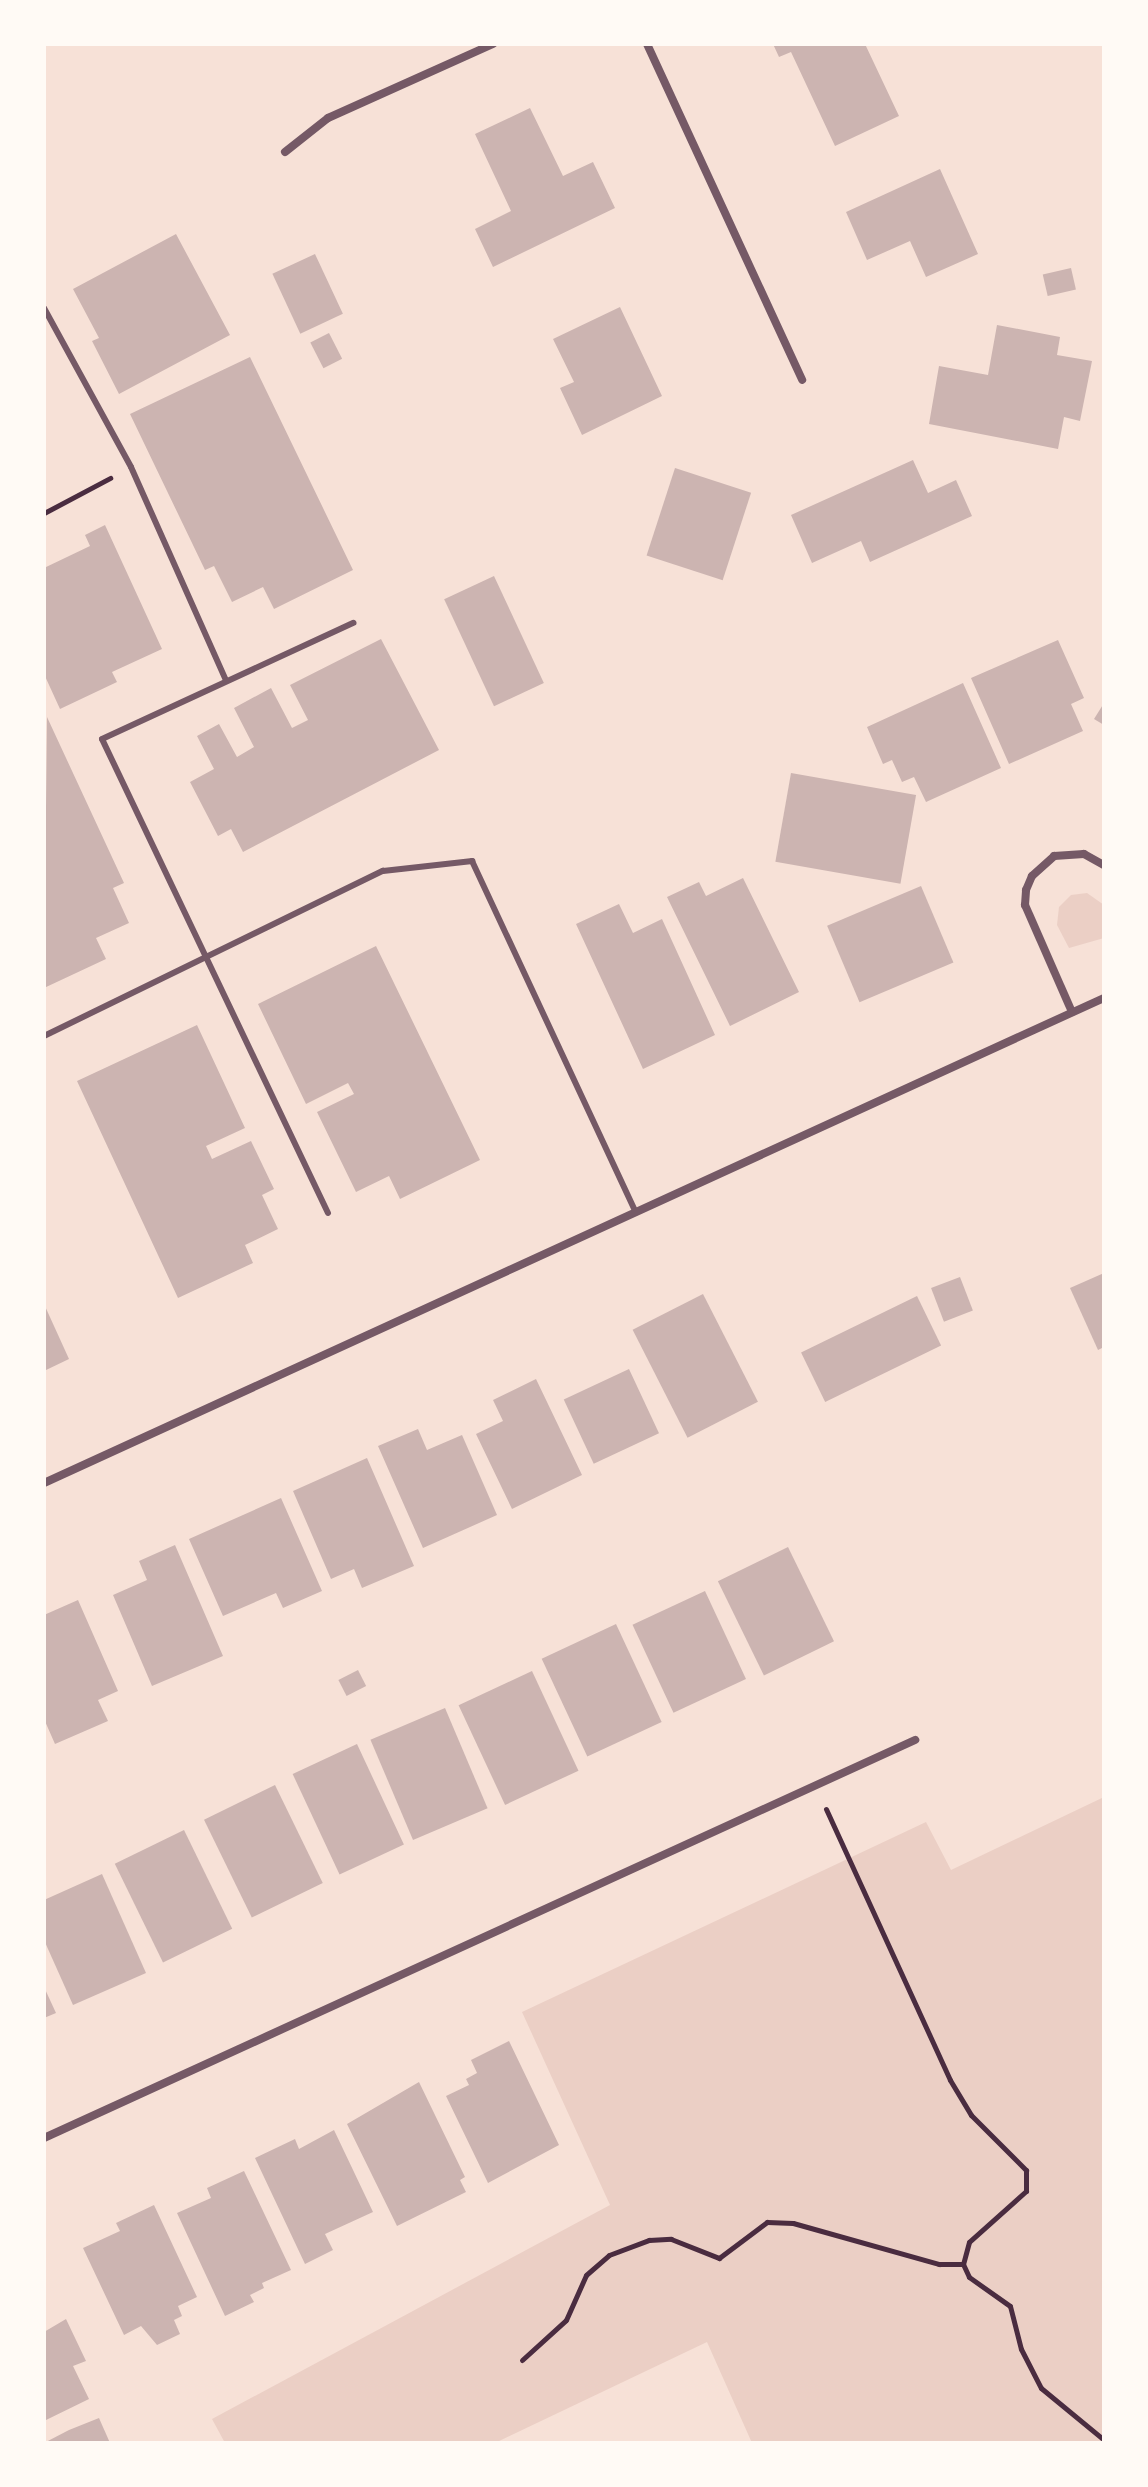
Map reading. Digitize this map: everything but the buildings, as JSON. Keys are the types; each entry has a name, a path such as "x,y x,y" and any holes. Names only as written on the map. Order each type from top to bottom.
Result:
{"street":[{"path":"285,152 328,118 493,44"},
{"path":"647,44 802,380"},
{"path":"1072,1012 1025,905 1026,890 1032,876 1054,856 1084,854 1104,865"},
{"path":"44,1483 1104,998"},
{"path":"44,2138 915,1740"}],"lane":[{"path":"44,308 131,467 226,680"},
{"path":"328,1213 203,958 102,739 353,623"},
{"path":"44,1036 383,871 472,861 636,1213"}],"path":[{"path":"44,513 131,467"},
{"path":"826,1809 950,2080 971,2115 1026,2170 1026,2191 969,2242 963,2264 969,2277 1010,2306 1021,2349 1041,2388 1104,2440"},
{"path":"522,2360 566,2320 586,2275 609,2255 649,2240 671,2239 719,2258 767,2222 793,2223 939,2264 963,2264"}],"shaded area":[{"path":"1087,893 1104,905 1104,938 1069,948 1057,925 1059,907 1071,895"},
{"path":"1104,1797 1104,2443 752,2443 707,2342 495,2443 225,2443 212,2419 610,2205 522,2012 926,1822 951,1870"}]}
